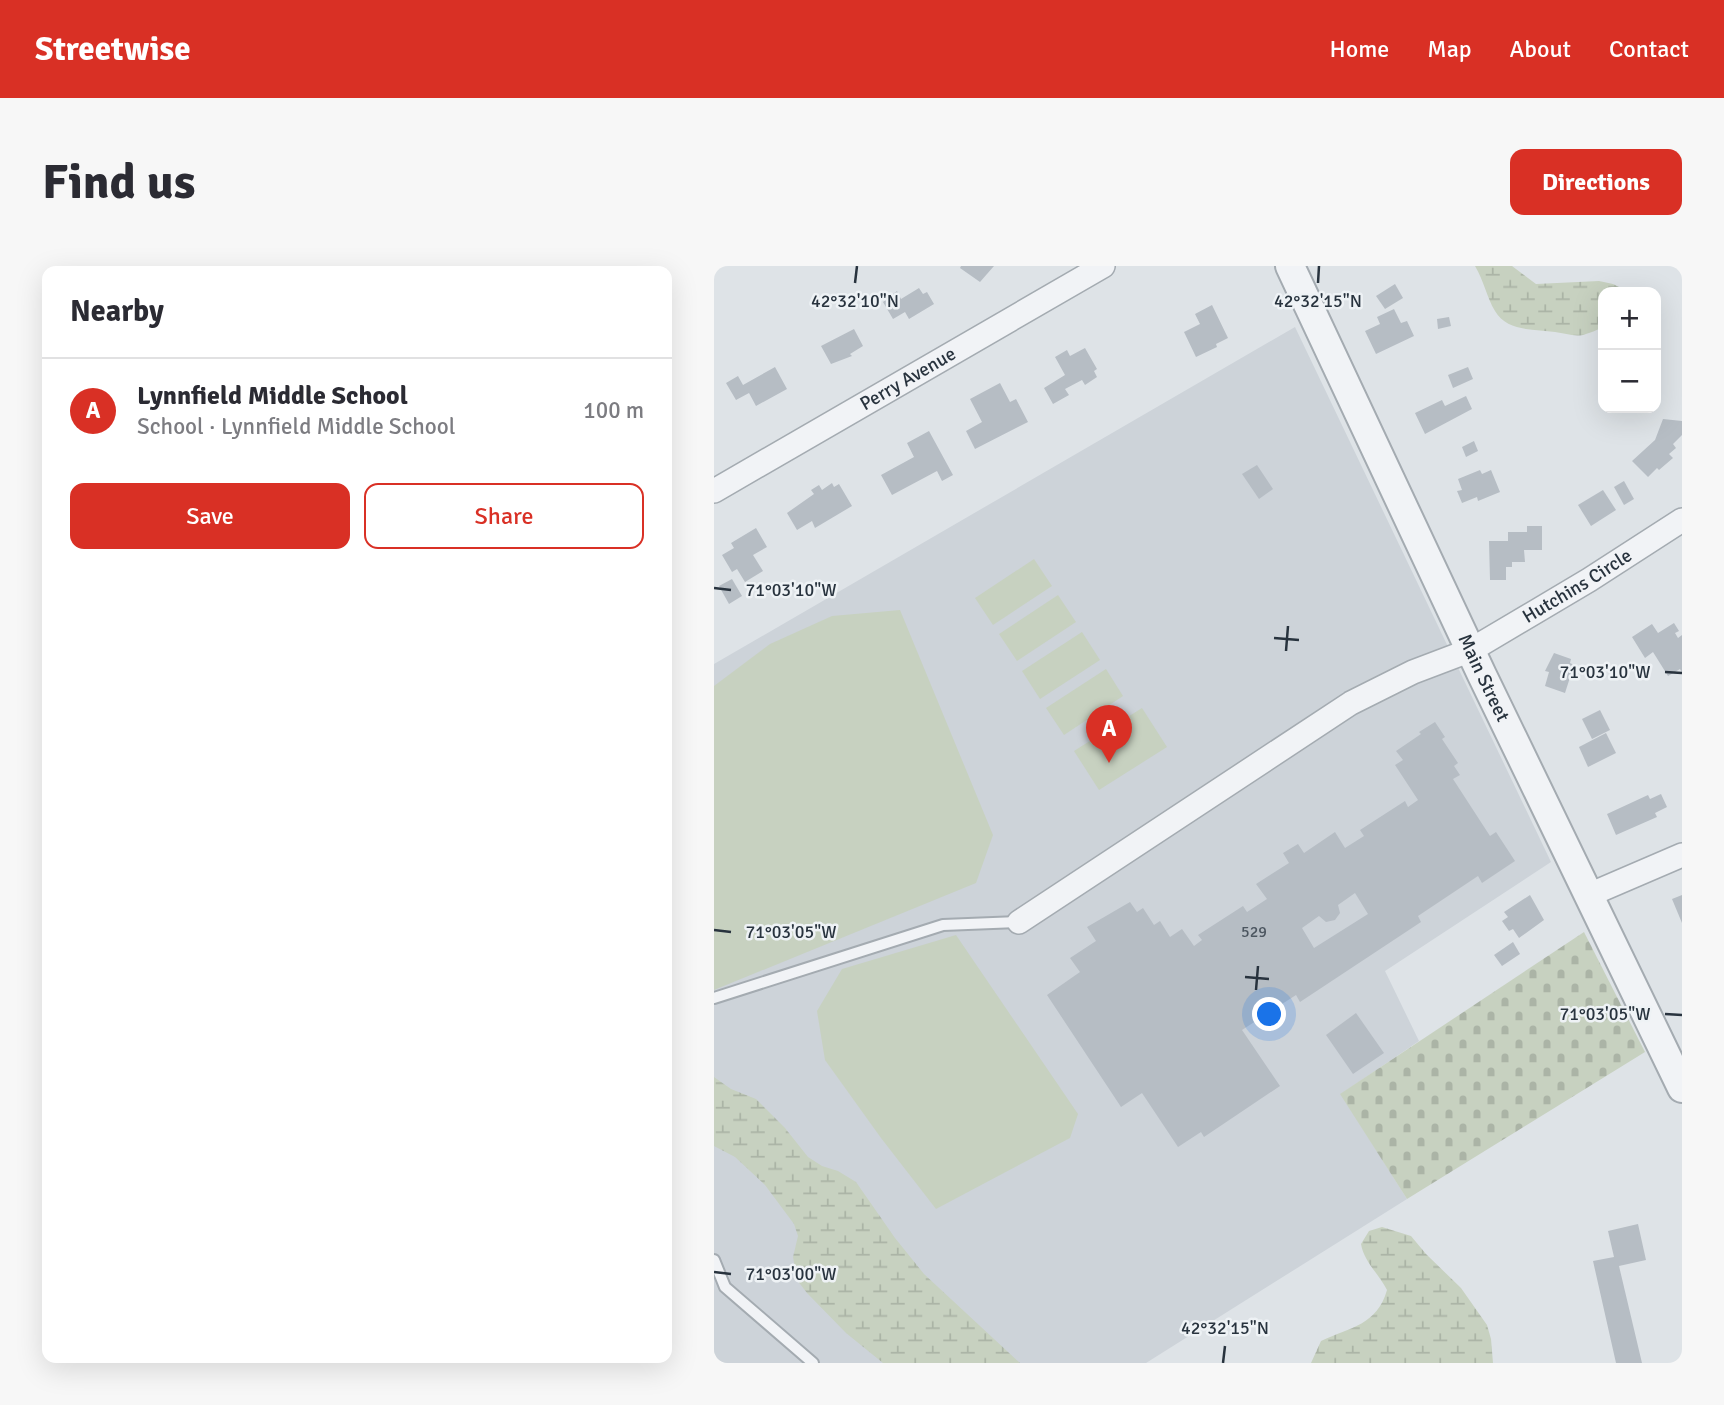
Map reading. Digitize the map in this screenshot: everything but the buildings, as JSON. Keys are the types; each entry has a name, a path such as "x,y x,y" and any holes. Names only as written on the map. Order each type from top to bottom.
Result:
{"street":[{"name":"Perry Avenue","path":"714,491 1103,266"},
{"name":"Main Street","path":"1290,266 1682,1088"},
{"name":"Hutchins Circle","path":"1019,922 1351,703 1413,672 1471,650 1589,580 1682,520"},
{"path":"1590,895 1682,855"}],"lane":[{"path":"714,998 943,925 1019,922"},
{"path":"714,1260 724,1287 813,1363"}],"shaded area":[{"path":"1295,327 1551,862 1385,971 1419,1041 1341,1094 1407,1199 1146,1363 714,1363 714,664"}],"green space":[{"path":"1475,266 1512,266 1536,284 1599,281 1619,287 1598,287 1598,329 1576,336 1522,328 1507,323 1495,311"},
{"path":"1034,559 1052,586 993,625 975,598"},
{"path":"1058,595 1076,622 1017,661 999,634"},
{"path":"900,610 993,835 976,883 714,990 714,686 770,644 832,616"},
{"path":"1082,632 1100,660 1040,699 1022,671"},
{"path":"1106,669 1123,696 1064,735 1046,708"},
{"path":"1142,708 1167,747 1099,790 1074,751"},
{"path":"1584,932 1645,1052 1407,1199 1340,1094"},
{"path":"956,935 1078,1114 1070,1138 936,1209 825,1060 817,1011 842,969"},
{"path":"714,1077 731,1089 756,1099 785,1128 808,1157 856,1182 924,1274 1020,1363 883,1363 846,1333 797,1280 793,1257 798,1236 794,1224 765,1185 735,1157 714,1146"},
{"path":"1382,1227 1411,1236 1461,1288 1487,1325 1493,1363 1311,1363 1321,1341 1370,1318 1383,1302 1387,1290 1365,1257 1361,1244 1369,1231"}],"place":[{"name":"Lynnfield Middle School","path":"1109,763"}]}
